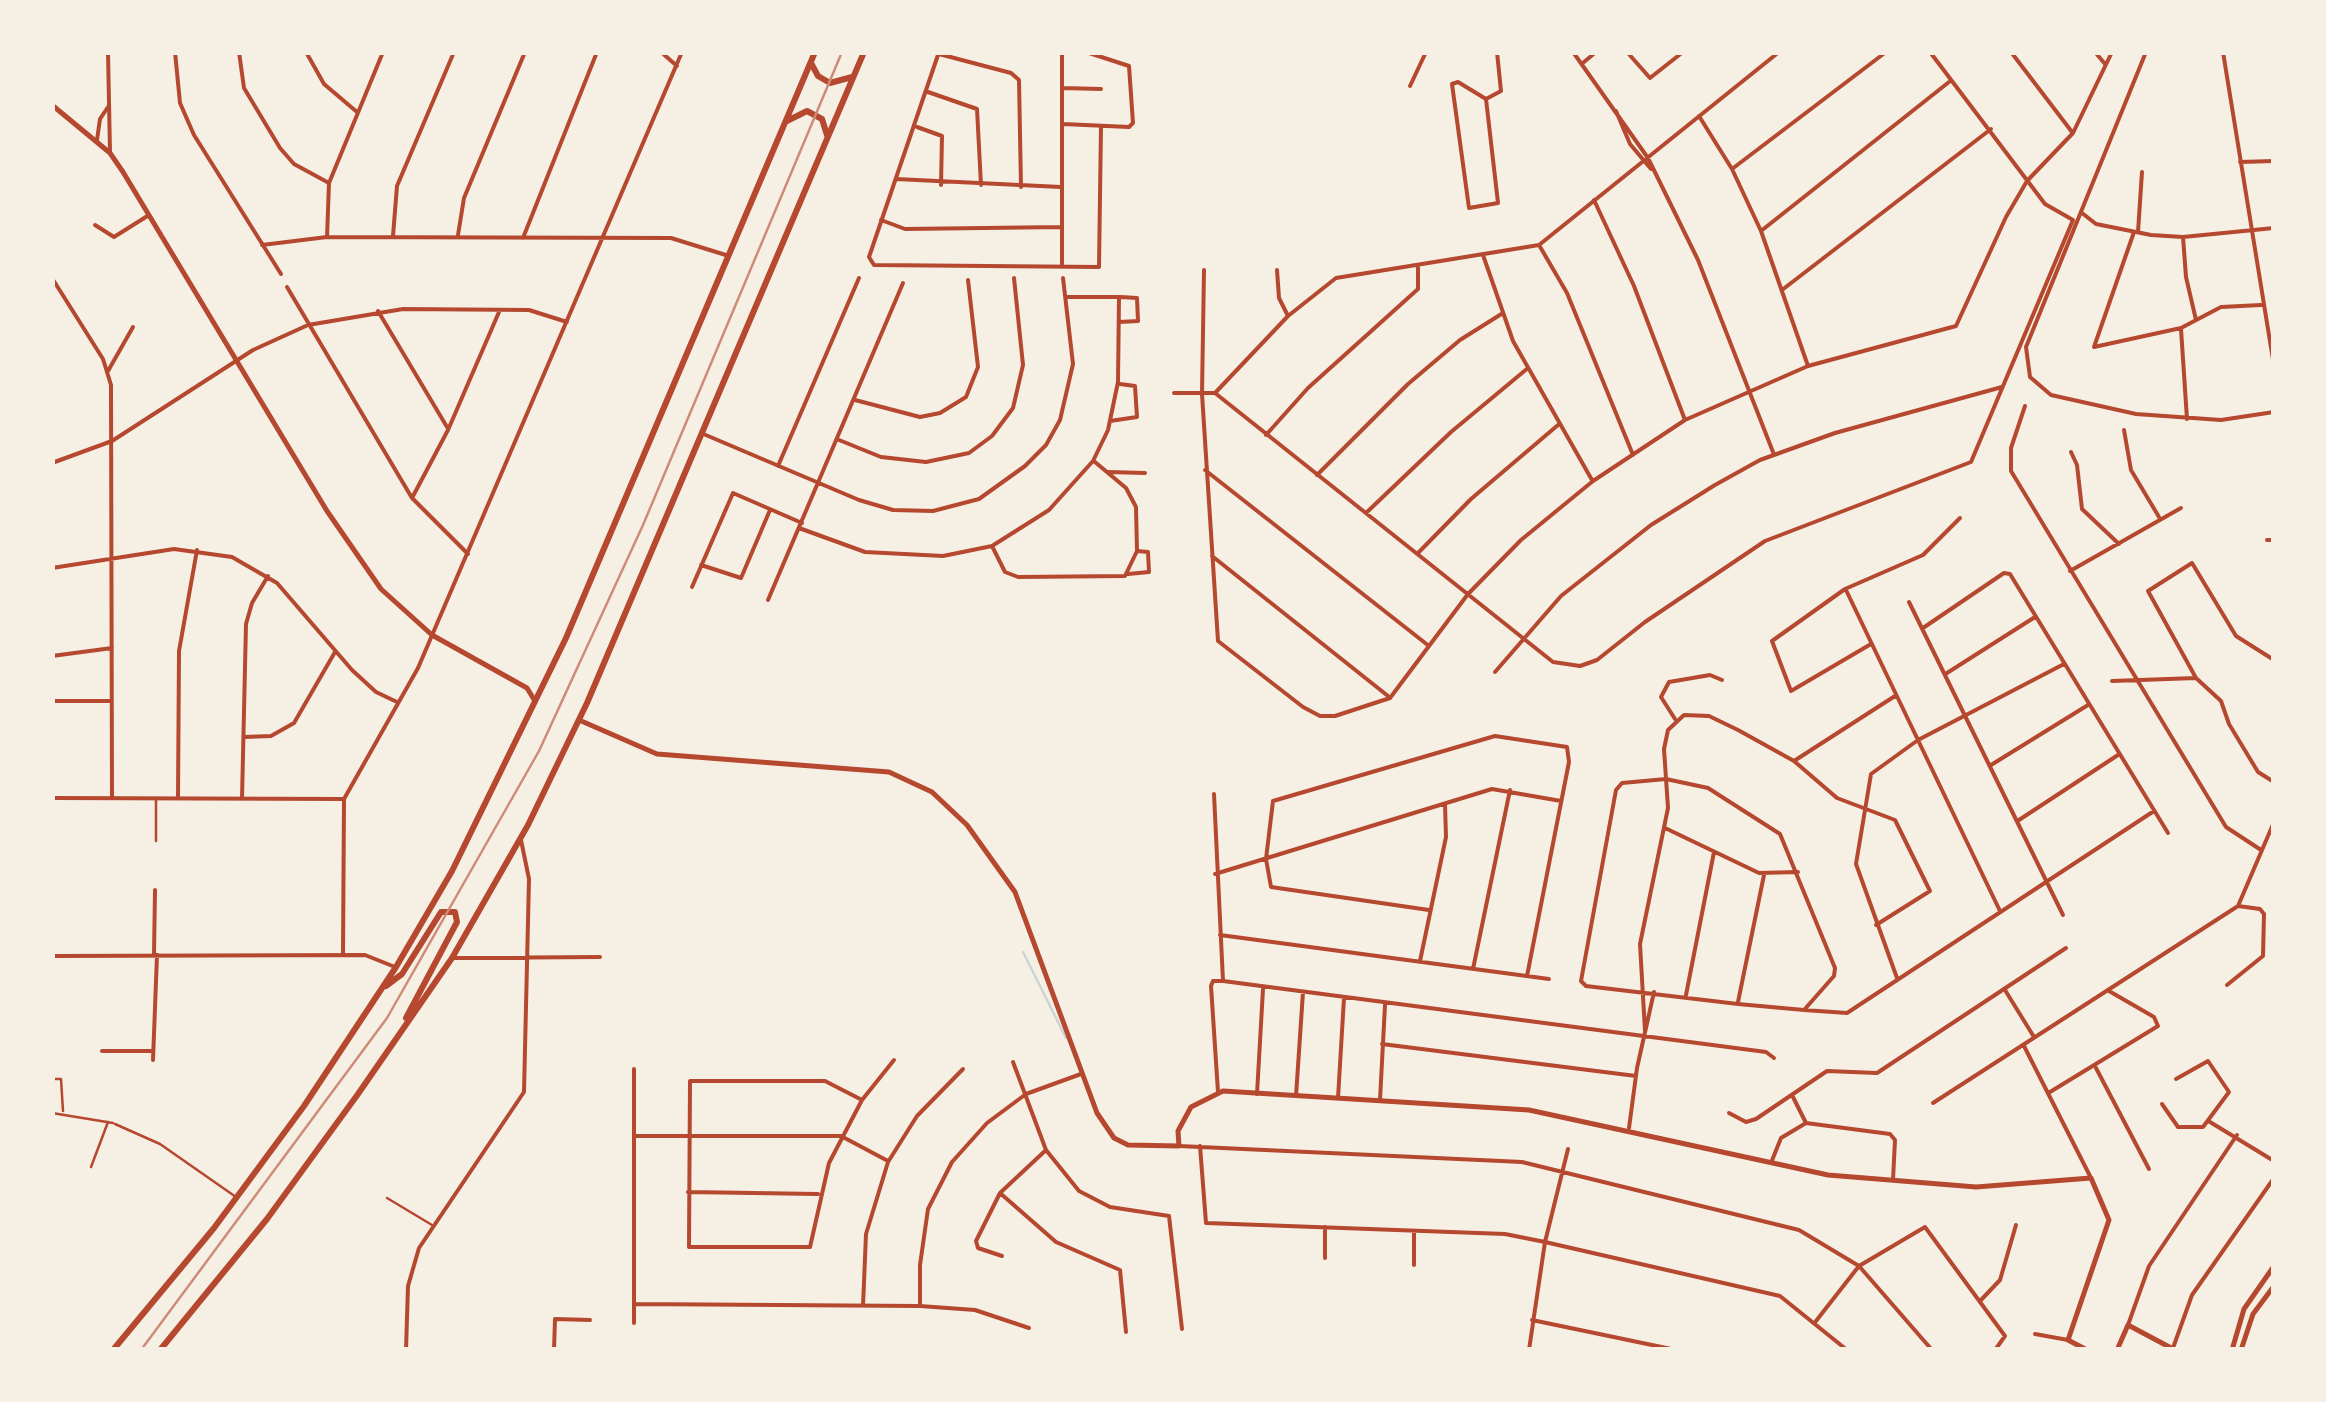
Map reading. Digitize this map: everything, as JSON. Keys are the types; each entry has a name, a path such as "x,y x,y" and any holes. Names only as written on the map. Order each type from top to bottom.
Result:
{"main road":[{"path":"113,1350 237,1198 381,990 452,871 544,685 814,52"},
{"path":"160,1350 267,1219 399,1034 452,958 521,838 580,720 864,52"},
{"path":"811,62 818,76 830,83 853,76"},
{"path":"784,124 807,111 822,118 827,136"},
{"path":"381,990 402,974 440,912 455,912 457,922 399,1034"}],"street":[{"path":"108,52 110,153"},
{"path":"174,52 176,83 187,119 281,274"},
{"path":"240,52 244,88 280,148 294,164 328,183"},
{"path":"306,52 324,84 357,112"},
{"path":"327,237 328,183 383,52"},
{"path":"392,236 397,186 454,52"},
{"path":"458,237 464,198 525,52"},
{"path":"523,238 597,52"},
{"path":"660,52 677,66"},
{"path":"343,954 344,799 432,634 606,237 682,52"},
{"path":"1062,52 1062,267"},
{"path":"1062,124 1129,127 1134,123 1129,66 1086,52"},
{"path":"1410,86 1426,52"},
{"path":"1486,100 1502,91 1497,52"},
{"path":"1573,52 1584,62 1648,158 1698,260 1774,454"},
{"path":"1584,62 1596,52"},
{"path":"1627,52 1650,78 1683,52"},
{"path":"1174,393 1215,392 1288,316 1336,278 1539,245 1779,52"},
{"path":"1732,169 1886,52"},
{"path":"1215,392 1553,662 1580,666 1597,660 1645,622 1765,541 1828,514 1965,467 2073,220 2046,204 1930,52"},
{"path":"2012,52 2073,133"},
{"path":"2095,52 2106,66"},
{"path":"1204,270 1204,470 1219,644 1320,716 1335,716 1390,698 1468,594 1521,540 1592,481 1685,420 1808,366 1956,326 2028,182 2073,133 2112,52"},
{"path":"2146,52 2026,347 2030,377 2051,395 2067,400 2187,419 2221,420 2274,412"},
{"path":"2223,52 2261,305 2274,366"},
{"path":"1021,186 1019,80 1011,74 939,53 869,257 874,266 1101,264 1101,126"},
{"path":"1761,231 1951,81"},
{"path":"1458,82 1486,100 1498,203 1470,208 1452,84 1458,82"},
{"path":"1062,88 1101,89"},
{"path":"928,92 975,105 981,185"},
{"path":"52,105 110,153 363,566 399,608 432,634 527,688 536,703"},
{"path":"97,142 100,119 108,107"},
{"path":"1616,111 1642,162 1651,170"},
{"path":"1699,116 1732,169 1761,231 1808,366"},
{"path":"916,127 942,136 941,185"},
{"path":"1782,290 1991,129"},
{"path":"2240,162 2274,160"},
{"path":"2142,172 2136,232 2094,346 2130,342 2181,328 2221,307 2261,305"},
{"path":"896,179 941,185 1063,187"},
{"path":"1594,200 1634,286 1685,420"},
{"path":"2082,214 2096,224 2184,237 2274,228"},
{"path":"94,225 114,237 149,215"},
{"path":"880,220 905,229 1062,227"},
{"path":"262,246 327,237 671,238 730,256"},
{"path":"2184,237 2186,277 2196,320"},
{"path":"1539,245 1573,308 1632,454"},
{"path":"1483,255 1528,368 1592,481"},
{"path":"1266,435 1308,388 1418,289 1418,267"},
{"path":"1277,270 1278,298 1288,316"},
{"path":"52,278 108,372 112,441 112,798"},
{"path":"778,466 859,278"},
{"path":"838,440 881,456 926,462 969,453 992,436 1013,408 1024,365 1014,278"},
{"path":"701,434 875,505 922,512 964,504 1012,478 1046,445 1068,396 1073,350 1063,278"},
{"path":"855,400 920,417 940,413 966,396 978,367 968,280"},
{"path":"768,600 903,283"},
{"path":"288,286 412,498 468,554"},
{"path":"1066,297 1137,298 1138,321 1118,322"},
{"path":"692,587 732,493 844,546 890,556 943,556 992,546 1049,510 1093,461 1110,420 1118,384 1119,297"},
{"path":"52,463 112,441 236,360 308,325 378,311 500,310 538,311 569,323"},
{"path":"412,498 448,430 500,310"},
{"path":"378,311 448,430"},
{"path":"1317,476 1408,384 1460,340 1503,313"},
{"path":"108,372 133,326"},
{"path":"2181,328 2187,419"},
{"path":"1366,513 1451,432 1528,368"},
{"path":"1110,420 1137,417 1135,386 1118,384"},
{"path":"1495,672 1561,596 1651,525 1774,454 1904,411 2003,387"},
{"path":"2025,406 2010,448 2012,471 2226,827 2262,850"},
{"path":"1418,553 1471,499 1559,424"},
{"path":"2124,430 2131,470 2160,519"},
{"path":"2071,452 2082,509 2118,544"},
{"path":"1093,461 1134,502 1137,551 1128,574"},
{"path":"1204,470 1430,646"},
{"path":"1108,472 1146,473"},
{"path":"2070,572 2181,508"},
{"path":"701,565 740,579 770,510"},
{"path":"1870,644 1791,691 1772,641 1845,589 1923,555 1960,518"},
{"path":"992,546 1005,572 1018,577 1110,578 1149,572 1148,552 1137,551"},
{"path":"52,568 198,550 232,557 268,576 300,606 335,652 368,686 398,703"},
{"path":"178,798 179,651 198,550"},
{"path":"1212,556 1390,698"},
{"path":"2274,660 2236,636 2192,564 2148,591 2196,678 2222,701 2229,724 2258,772 2274,782"},
{"path":"1923,628 2004,573 2010,574 2168,833"},
{"path":"242,799 246,624 252,602 268,576"},
{"path":"1845,589 2000,911"},
{"path":"1909,602 2063,915"},
{"path":"1946,673 2035,617"},
{"path":"52,656 112,648"},
{"path":"242,737 272,736 294,723 335,652"},
{"path":"1897,978 1856,864 1871,774 1918,740 2064,664"},
{"path":"1675,719 1661,698 1669,682 1693,675 1722,680"},
{"path":"2112,681 2196,678"},
{"path":"527,688 544,685"},
{"path":"1794,761 1896,695"},
{"path":"52,700 111,701"},
{"path":"1991,765 2088,705"},
{"path":"1645,1031 1640,944 1664,828 1664,749 1675,719 1690,713 1709,716 1794,761 1837,798 1895,820 1930,891 1876,926"},
{"path":"580,720 657,754 889,772 923,785 967,825 1015,892 1096,1113 1114,1138 1146,1147 1200,1146 1522,1162 1800,1230 1859,1266 1932,1350"},
{"path":"1430,910 1276,890 1268,882 1266,859 1269,807 1278,798 1495,736 1569,750 1528,976"},
{"path":"2019,820 2118,755"},
{"path":"1804,1010 1834,976 1835,968 1780,834 1708,788 1666,779 1628,781 1616,790 1580,976 1586,986 1738,1004 1804,1010 1852,1012 1897,978 2154,811"},
{"path":"1216,874 1492,790 1561,800"},
{"path":"1474,969 1510,790"},
{"path":"1214,794 1223,981"},
{"path":"52,798 344,799"},
{"path":"156,798 156,841"},
{"path":"1420,963 1446,837 1444,804"},
{"path":"1933,1102 2238,906 2274,822"},
{"path":"1664,828 1764,875 1798,872"},
{"path":"406,1350 412,1266 434,1226 522,1101 528,1057 529,879 521,838"},
{"path":"1686,997 1714,852"},
{"path":"1738,1004 1764,875"},
{"path":"152,1060 155,890"},
{"path":"2227,985 2263,956 2264,914 2260,909 2238,906"},
{"path":"1220,934 1549,978"},
{"path":"1729,1113 1751,1121 1793,1097 1827,1071 1877,1073 2066,948"},
{"path":"52,956 343,954 372,956 396,967"},
{"path":"452,958 600,957"},
{"path":"1218,1092 1212,984 1223,981 1766,1052 1774,1058"},
{"path":"1257,1094 1263,987"},
{"path":"2005,990 2035,1038"},
{"path":"2050,1092 2158,1026 2154,1017 2110,991"},
{"path":"1296,1096 1303,992"},
{"path":"1629,1128 1642,1038 1650,1025 1654,992"},
{"path":"1338,1098 1344,998"},
{"path":"1380,1100 1385,1003"},
{"path":"1382,1044 1636,1076"},
{"path":"2024,1046 2050,1092 2109,1220 2068,1340"},
{"path":"102,1052 153,1050"},
{"path":"862,1100 825,1081 694,1080 688,1085 690,1247 810,1247 819,1194 841,1136 862,1100 894,1060"},
{"path":"1012,1062 1046,1150 1079,1191 1104,1205 1170,1216 1182,1329"},
{"path":"2162,1104 2178,1128 2203,1128 2229,1092 2210,1062 2176,1079"},
{"path":"2095,1066 2150,1170"},
{"path":"863,1306 866,1234 888,1162 917,1116 963,1069"},
{"path":"634,1070 634,1323"},
{"path":"920,1306 922,1236 938,1182 987,1122 1026,1094 1082,1074"},
{"path":"52,1079 61,1080 63,1113"},
{"path":"1179,1146 1184,1115 1192,1105 1218,1092 1529,1110 1629,1128 1828,1175 1976,1188 2091,1178"},
{"path":"1793,1097 1806,1123"},
{"path":"52,1112 110,1122 160,1144 237,1198"},
{"path":"91,1167 110,1122"},
{"path":"2210,1122 2274,1161"},
{"path":"1771,1163 1781,1138 1806,1123 1894,1136 1893,1180"},
{"path":"634,1136 841,1136 888,1162"},
{"path":"2116,1350 2149,1266 2238,1136"},
{"path":"1200,1146 1206,1223 1505,1234 1770,1293 1816,1322 1847,1350"},
{"path":"1530,1350 1545,1242 1568,1148"},
{"path":"1002,1256 975,1245 1000,1194 1046,1150"},
{"path":"2128,1325 2174,1349 2192,1295 2274,1178"},
{"path":"688,1192 819,1194"},
{"path":"1000,1194 1056,1242 1120,1270 1126,1332"},
{"path":"387,1198 434,1226"},
{"path":"1981,1300 2000,1280 2016,1226"},
{"path":"1816,1322 1859,1266 1923,1227 1981,1300 2005,1341 1995,1350"},
{"path":"1324,1258 1326,1228"},
{"path":"1414,1231 1414,1266"},
{"path":"2232,1350 2244,1309 2274,1266"},
{"path":"2241,1350 2253,1314 2274,1286"},
{"path":"634,1304 920,1306 976,1310 1029,1328"},
{"path":"554,1350 554,1320 590,1320"},
{"path":"1532,1320 1676,1350"},
{"path":"2035,1334 2068,1340 2087,1350"}],"waterway":[{"path":"1023,952 1066,1038"}],"railway":[{"path":"141,1350 387,1018 539,751 643,525 842,52"}]}
